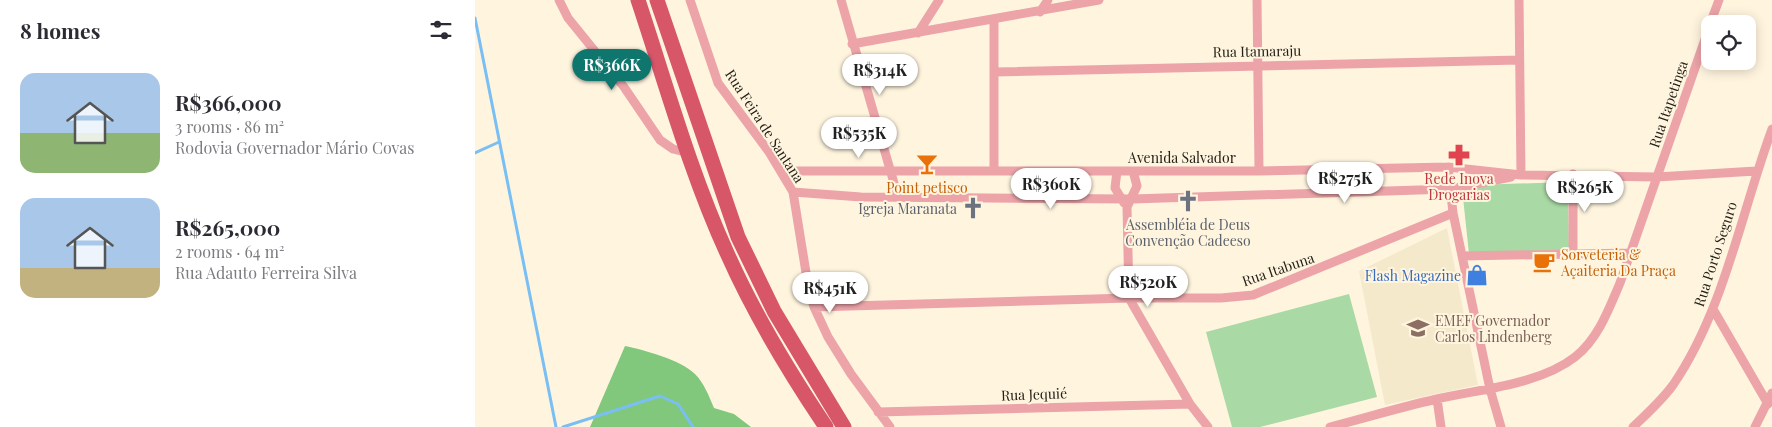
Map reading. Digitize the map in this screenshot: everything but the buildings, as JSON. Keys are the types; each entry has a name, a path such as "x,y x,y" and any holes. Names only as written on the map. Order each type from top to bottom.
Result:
{"main road":[{"path":"638,0 709,209 741,282 793,375 826,427"},
{"path":"657,0 738,237 774,311 844,427"}],"street":[{"path":"559,0 568,18 624,87 660,140 673,149 689,153"},
{"name":"Rua Feira de Santana","path":"689,0 718,83 781,171 793,192 805,268 814,307 828,337 890,427"},
{"path":"841,0 852,44 898,197"},
{"path":"918,33 939,0"},
{"path":"1040,12 1048,0"},
{"path":"852,44 1099,0"},
{"path":"1257,0 1259,171"},
{"path":"1519,0 1521,174"},
{"name":"Rua Itapetinga","path":"1713,15 1719,0"},
{"path":"994,19 994,170"},
{"name":"Rua Itapetinga","path":"1329,427 1437,399 1490,389 1546,373 1562,366 1584,349 1595,336 1609,309 1631,253 1701,50"},
{"name":"Rua Itamaraju","path":"995,72 1257,64 1519,60"},
{"name":"Rua Porto Seguro","path":"1633,427 1673,386 1713,309 1756,171 1772,129"},
{"path":"1448,167 1453,213 1490,389 1501,427"},
{"name":"Avenida Salvador","path":"781,171 1259,171 1448,167 1521,174 1573,174 1657,178 1756,171"},
{"path":"1117,171 1115,188 1127,207"},
{"path":"1133,171 1137,186 1127,207 1129,298 1190,404 1208,427"},
{"name":"Avenida Salvador","path":"793,192 898,197 1132,199 1450,189 1521,174"},
{"path":"1573,174 1573,252"},
{"name":"Rua Itabuna","path":"814,307 1129,298 1221,298 1253,295 1453,213"},
{"path":"1462,256 1573,252 1631,253"},
{"path":"1713,309 1768,404"},
{"path":"1755,427 1772,393"},
{"path":"1437,399 1441,427"},
{"name":"Rua Jequié","path":"878,412 1190,404"}],"shaded area":[{"name":"EMEF Governador Carlos Lindenberg","path":"1447,228 1478,385 1385,405 1359,271"}],"green space":[{"path":"1568,182 1569,251 1469,254 1462,188 1473,185"},
{"path":"1349,294 1377,397 1260,427 1232,427 1206,332"},
{"path":"625,346 662,356 689,369 701,381 714,408 734,414 751,427 590,427"}],"waterway":[{"path":"475,18 556,427"},
{"path":"475,153 499,142"},
{"path":"563,427 660,396 678,404 693,427"}],"place":[{"name":"Rede Inova Drogarias","path":"1459,155"},
{"name":"Point petisco","path":"927,164"},
{"name":"Assembléia de Deus Convenção Cadeeso","path":"1188,201"},
{"name":"Igreja Maranata","path":"973,208"},
{"name":"Sorveteria & Açaiteria Da Praça","path":"1544,262"},
{"name":"Flash Magazine","path":"1477,275"},
{"name":"EMEF Governador Carlos Lindenberg","path":"1418,328"}]}
